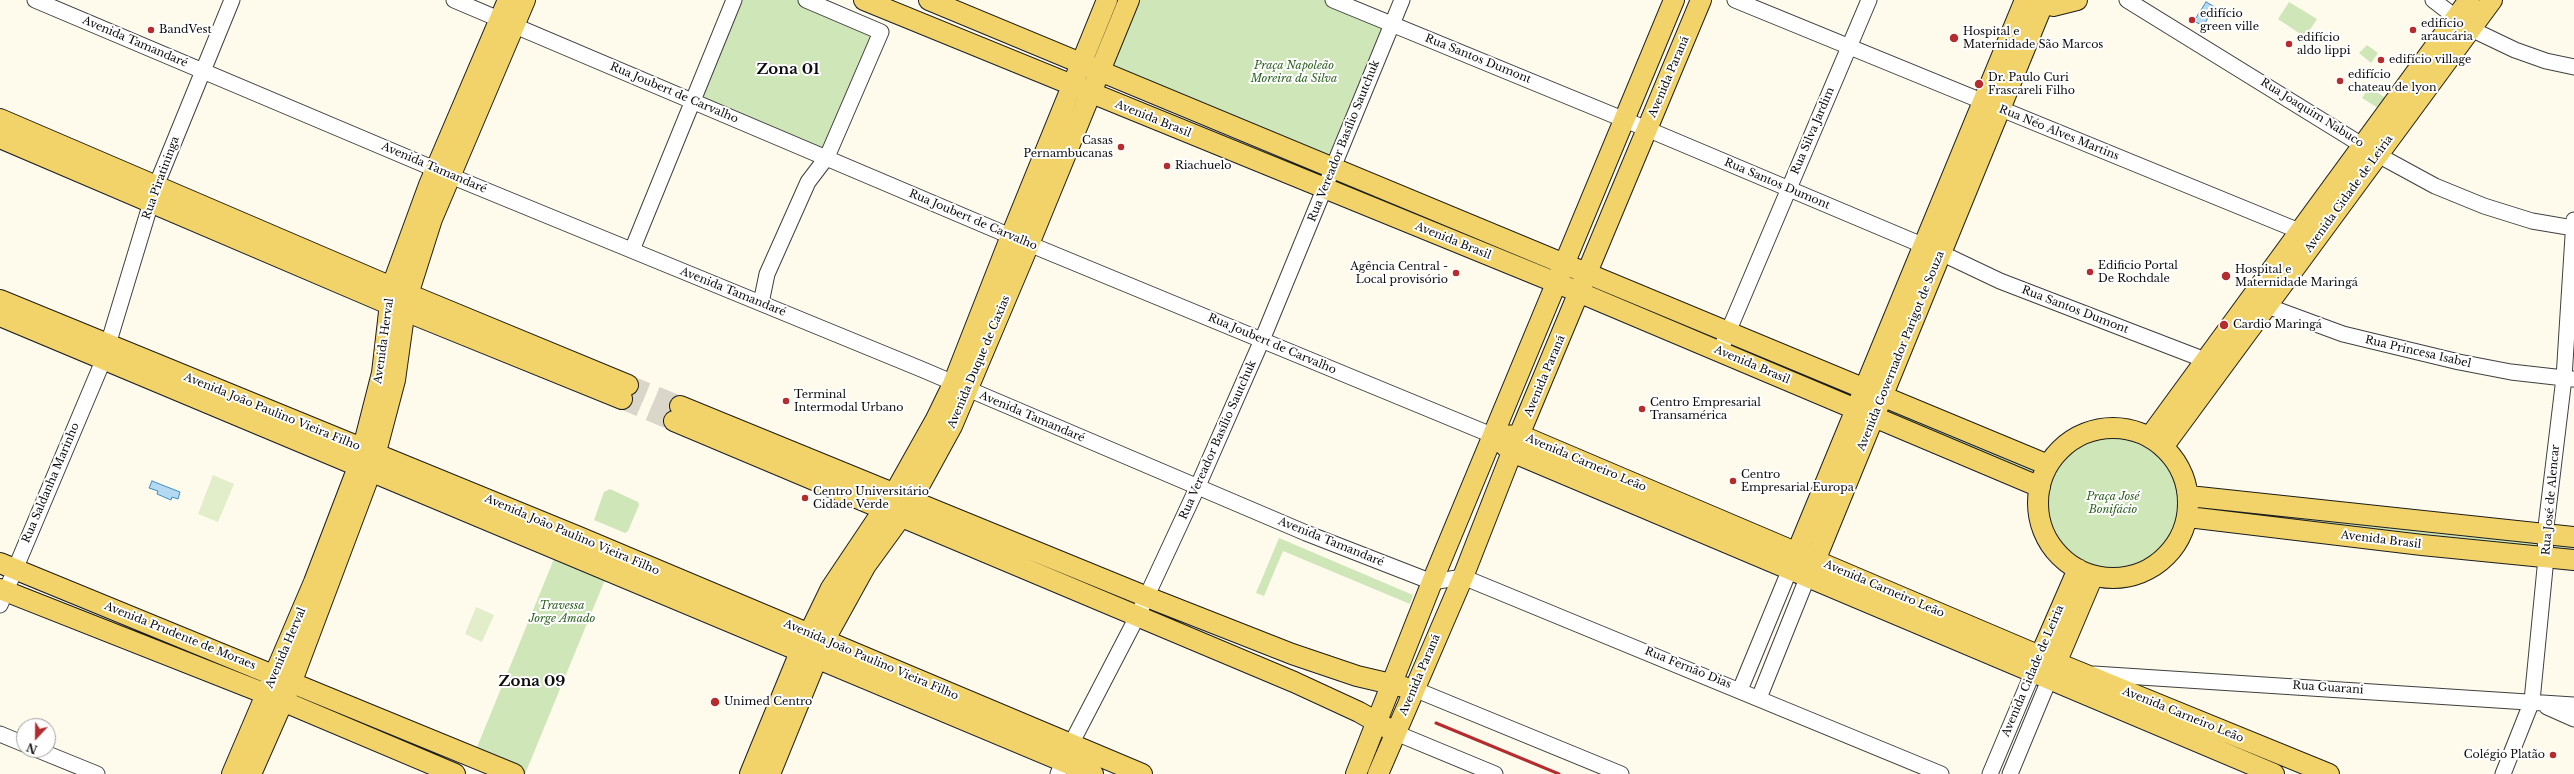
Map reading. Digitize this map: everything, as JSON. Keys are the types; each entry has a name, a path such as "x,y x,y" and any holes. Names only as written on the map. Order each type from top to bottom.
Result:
{"main road":[{"name":"Avenida Herval","path":"283,678 314,582 367,460 384,362 411,231 483,98 507,23 508,0"},
{"name":"Avenida Herval","path":"236,770 274,698 333,573 367,460 395,380 398,299 432,219 443,172 479,68 507,23 525,0"},
{"name":"Avenida Brasil","path":"864,0 1324,190 1557,283 2040,487"},
{"name":"Avenida Brasil","path":"929,0 2048,465"},
{"name":"Avenida Duque de Caxias","path":"770,774 831,588 928,469 961,387 1005,301 1047,202 1089,93 1128,0"},
{"name":"Avenida Paraná","path":"1357,773 1432,582 1674,0"},
{"name":"Avenida Paraná","path":"1378,774 1463,577 1516,444 1701,0"},
{"path":"2033,1 2064,5 2077,0"},
{"name":"Avenida Cidade de Leiria","path":"2157,441 2370,149 2454,18 2469,0"},
{"name":"Avenida Cidade de Leiria","path":"2370,149 2471,29 2492,0"},
{"name":"Avenida Governador Parigot de Souza","path":"1812,568 1865,412 2033,1"},
{"name":"Avenida Duque de Caxias","path":"750,774 812,647 866,565 898,505 925,439 961,387 976,328 1011,236 1043,160 1080,63 1109,3"},
{"path":"1650,58 1662,95"},
{"path":"479,68 483,98"},
{"path":"0,119 153,195"},
{"path":"0,138 153,195 398,299 625,392"},
{"path":"1043,160 1047,202"},
{"path":"1578,233 1614,209"},
{"path":"411,231 432,219"},
{"name":"Avenida João Paulino Vieira Filho","path":"0,300 106,353"},
{"path":"976,328 1005,301"},
{"name":"Avenida João Paulino Vieira Filho","path":"0,316 106,353 367,460 812,647 1093,774"},
{"path":"384,362 395,380"},
{"path":"1515,385 1546,372"},
{"name":"Avenida Governador Parigot de Souza","path":"1794,561 1865,412"},
{"path":"677,414 1143,606 1377,722 1396,733"},
{"path":"2109,428 2128,429 2157,441 2175,460 2184,476 2189,496 2188,517 2179,540 2158,563 2142,573 2118,578 2085,572 2060,556 2045,534 2040,519 2040,487 2048,465 2059,450 2074,439 2091,431 2109,428"},
{"name":"Avenida Carneiro Leão","path":"1494,436 1812,568 2045,668 2262,772"},
{"path":"925,439 928,469"},
{"path":"1472,486 1484,522"},
{"name":"Avenida Brasil","path":"2189,496 2574,537"},
{"name":"Avenida Brasil","path":"2188,517 2574,560"},
{"path":"831,588 866,565"},
{"name":"Avenida Prudente de Moraes","path":"8,567 283,678 514,774"},
{"name":"Avenida Cidade de Leiria","path":"2045,668 2085,572"},
{"path":"314,582 333,573"},
{"name":"Avenida Prudente de Moraes","path":"2,595 274,698 455,774"},
{"path":"1143,606 1357,676 1414,689"},
{"path":"1408,642 1439,631"},
{"name":"Avenida Carneiro Leão","path":"2045,668 2082,673 2329,774"},
{"name":"Avenida Herval","path":"251,774 274,698"},
{"name":"Avenida João Paulino Vieira Filho","path":"1064,760 1142,774"}],"street":[{"name":"Avenida Tamandaré","path":"35,0 443,172 761,303 1197,488 1432,582"},
{"name":"Rua Piratininga","path":"106,353 153,195 202,70 232,0"},
{"name":"Rua Joubert de Carvalho","path":"454,0 1029,244 1494,436"},
{"path":"632,250 734,0"},
{"path":"761,303 767,274 808,182 827,157 881,32 806,0"},
{"name":"Rua Santos Dumont","path":"1333,0 1647,129 2020,289 2213,365"},
{"name":"Rua Vereador Basílio Sautchuk","path":"1064,760 1143,606 1197,488 1262,340 1402,0"},
{"name":"Rua Néo Alves Martins","path":"1735,0 2308,235"},
{"name":"Rua Silva Jardim","path":"1720,351 1869,0"},
{"name":"Rua Joaquim Nabuco","path":"2127,0 2370,149 2435,186 2484,206 2532,221 2574,228"},
{"path":"2433,0 2454,18 2471,29 2515,50 2546,61 2574,67"},
{"name":"Rua José de Alencar","path":"2503,774 2532,701 2546,558 2545,535 2569,379 2574,220"},
{"name":"Rua Princesa Isabel","path":"2261,300 2343,334 2403,349 2510,372 2569,379"},
{"name":"Rua Saldanha Marinho","path":"2,595 8,567 106,353"},
{"name":"Avenida Governador Parigot de Souza","path":"1740,690 1794,561"},
{"name":"Avenida Governador Parigot de Souza","path":"1759,698 1812,568"},
{"path":"1432,582 1463,577"},
{"name":"Rua Fernão Dias","path":"1463,577 1941,774"},
{"name":"Avenida Cidade de Leiria","path":"1990,774 2045,668"},
{"name":"Avenida Cidade de Leiria","path":"2010,774 2045,668"},
{"name":"Rua Guarani","path":"2082,673 2532,701 2574,705"},
{"path":"1414,689 1621,774"},
{"path":"2532,701 2574,719"},
{"path":"1396,733 1494,774"},
{"path":"0,734 16,741"},
{"path":"2262,772 2266,748"},
{"path":"56,757 97,774"}],"green space":[{"path":"734,0 806,0 881,32 827,157 693,101"},
{"name":"Praça Napoleão Moreira da Silva","path":"1129,0 1333,0 1392,24 1334,168 1099,70"},
{"path":"2289,2 2317,19 2305,37 2278,19"},
{"path":"2367,45 2378,53 2371,63 2359,53"},
{"path":"2369,87 2389,100 2381,110 2362,98"},
{"name":"Praça José Bonifácio","path":"1881,399 2048,465 2059,451 2074,439 2091,431 2109,428 2128,429 2151,435 2175,460 2184,476 2189,496 2574,541 2574,554 2188,517 2179,540 2163,560 2142,573 2118,578 2093,576 2064,560 2053,548 2040,519 2040,487 1876,411"},
{"path":"213,475 234,484 218,522 198,514"},
{"path":"610,489 638,502 639,505 628,531 625,533 594,520 604,492"},
{"path":"1279,538 1413,595 1410,604 1283,551 1264,596 1256,593"},
{"name":"Travessa Jorge Amado","path":"558,549 609,570 525,774 514,774 473,757"},
{"path":"476,607 494,615 482,642 465,634"}],"water":[{"path":"2206,2 2215,7 2203,26 2194,21"},
{"path":"152,481 180,492 178,499 172,497 171,500 157,494 158,491 149,488"}],"tunnel":[{"path":"628,385 680,406"},
{"path":"622,399 674,421"}],"railway":[{"path":"1436,723 1559,774"}],"place":[{"name":"edifício green ville","path":"2192,20"},
{"name":"BandVest","path":"151,30"},
{"name":"edifício araucária","path":"2413,30"},
{"name":"Hospital e Maternidade São Marcos","path":"1954,38"},
{"name":"edifício aldo lippi","path":"2289,44"},
{"name":"edifício village","path":"2381,60"},
{"name":"edifício chateau de lyon","path":"2340,81"},
{"name":"Dr. Paulo Curi Frascareli Filho","path":"1979,84"},
{"name":"Casas Pernambucanas","path":"1121,147"},
{"name":"Riachuelo","path":"1167,166"},
{"name":"Edificio Portal De Rochdale","path":"2090,272"},
{"name":"Agência Central - Local provisório","path":"1456,273"},
{"name":"Hospital e Maternidade Maringá","path":"2226,276"},
{"name":"Cardio Maringá","path":"2224,325"},
{"name":"Terminal Intermodal Urbano","path":"786,401"},
{"name":"Centro Empresarial Transamérica","path":"1642,409"},
{"name":"Centro Empresarial Europa","path":"1733,481"},
{"name":"Centro Universitário Cidade Verde","path":"805,498"},
{"name":"Unimed Centro","path":"715,702"},
{"name":"Colégio Platão","path":"2553,755"}],"district":[{"name":"Zona 01","path":"788,70"},
{"name":"Zona 09","path":"532,682"}]}
